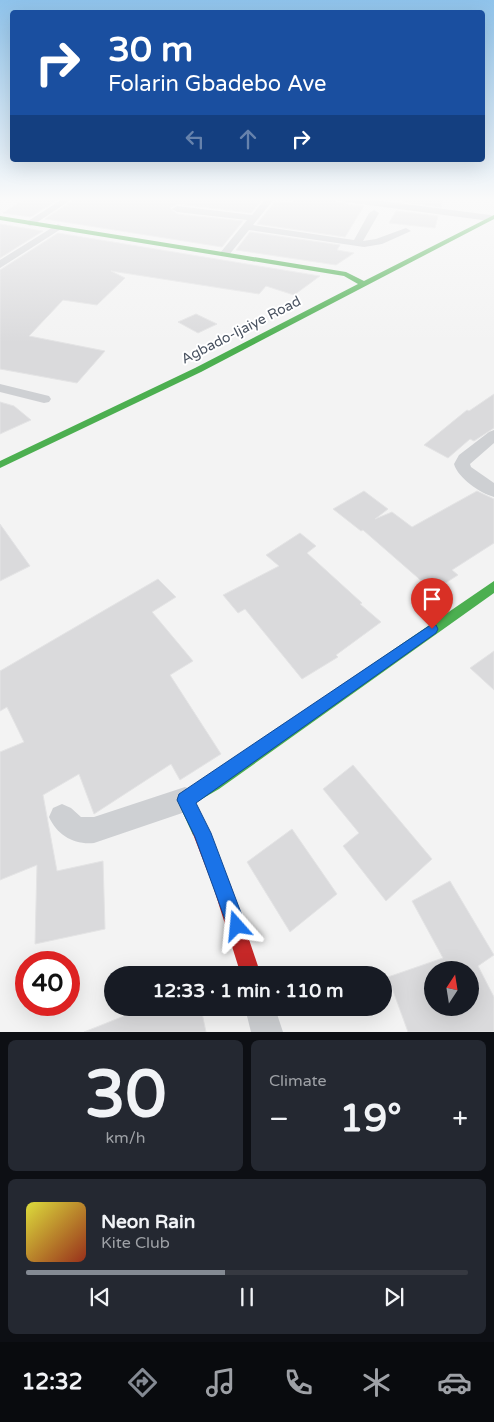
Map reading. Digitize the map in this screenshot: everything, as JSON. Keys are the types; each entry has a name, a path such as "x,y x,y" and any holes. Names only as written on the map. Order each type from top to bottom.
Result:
{"street":[{"path":"0,265 29,246"},
{"path":"181,246 346,274 363,284"},
{"path":"225,253 231,246"},
{"name":"Agbado-Ijaiye Road","path":"0,465 198,370 437,246"},
{"path":"0,388 44,399"},
{"path":"494,435 465,459 462,464 464,470 494,491"},
{"path":"62,817 73,829 94,830 185,800 221,777 494,586"},
{"path":"185,800 202,833 232,910 248,966"},
{"path":"263,1016 268,1032"}],"building":[{"path":"0,246 19,246 0,258"},
{"path":"37,246 138,246 320,276 294,295 266,286 259,294 111,271 125,278 97,305 63,300 29,336 105,351 77,383 0,369 0,270"},
{"path":"239,246 339,246 337,250 354,253 336,265 236,250"},
{"path":"196,314 217,324 198,333 178,322"},
{"path":"494,394 494,428 474,441 470,439 448,458 424,445 467,410 469,411"},
{"path":"0,402 14,406 31,420 0,434"},
{"path":"364,491 388,509 375,519 392,512 412,527 477,491 494,499 494,543 452,570 458,575 433,591 363,530 361,531 333,509"},
{"path":"0,524 30,566 0,581"},
{"path":"300,533 316,546 307,553 381,622 336,655 338,657 302,679 245,609 238,613 223,595 279,566 266,555"},
{"path":"158,579 176,597 152,612 193,661 170,675 221,754 180,780 171,764 94,814 79,774 43,795 57,871 103,861 105,929 35,944 37,865 0,880 0,752 24,742 7,707 0,711 0,671"},
{"path":"494,651 494,690 470,668"},
{"path":"353,765 432,859 386,901 343,846 359,833 323,789"},
{"path":"292,829 337,894 290,932 247,862"},
{"path":"450,881 494,955 479,965 479,961 434,961 443,958 412,901"},
{"path":"424,965 424,1016 479,1016 479,968 494,997 494,1032 408,1032 392,988 392,976"},
{"path":"124,1016 203,1016 206,1032 84,1032"}],"traffic: fast":[{"path":"174,246 346,274 363,284"},
{"path":"0,465 198,370 438,246"},
{"path":"199,829 185,800 213,783 494,586"}],"traffic: jam":[{"path":"199,829 222,886 248,966"}],"route":[{"path":"237,926 202,833 185,800 432,629"}]}
